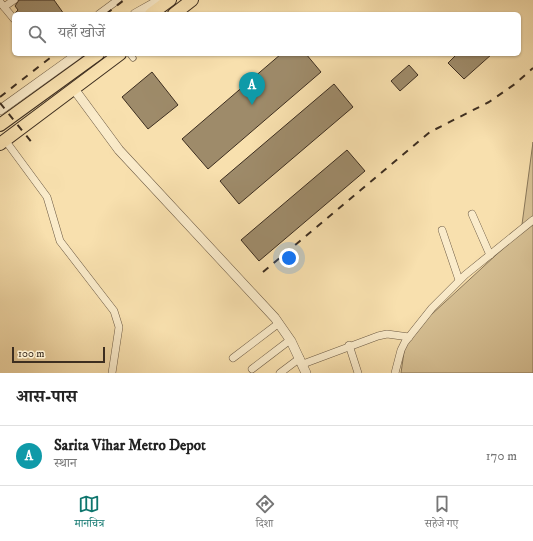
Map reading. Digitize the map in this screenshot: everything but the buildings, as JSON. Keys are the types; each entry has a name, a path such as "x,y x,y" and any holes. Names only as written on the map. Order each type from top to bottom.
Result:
{"highway":[{"path":"154,12 170,0"},
{"path":"177,12 192,0"},
{"path":"0,125 95,56"},
{"path":"2,142 117,56"}],"street":[{"path":"12,17 2,5 14,0"},
{"path":"102,12 118,0"},
{"path":"139,12 160,0"},
{"path":"0,110 75,56"},
{"path":"74,89 119,150 279,323 302,361 306,373"},
{"path":"2,142 47,198 60,241 114,311 119,327 112,373"},
{"path":"472,214 490,254"},
{"path":"395,373 401,350 409,337 432,308 459,280 533,220"},
{"path":"442,230 459,280"},
{"path":"233,358 279,323"},
{"path":"280,373 302,361 387,334 409,337"},
{"path":"252,369 290,340"},
{"path":"349,345 358,373"}],"shaded area":[{"path":"533,142 533,373 401,373 406,338 521,232"}],"railway":[{"path":"109,12 124,0"},
{"path":"0,97 52,56"},
{"path":"263,272 430,132 489,102 515,84 533,68"},
{"path":"0,103 33,144"}],"place":[{"name":"Sarita Vihar Metro Depot","path":"252,105"}]}
